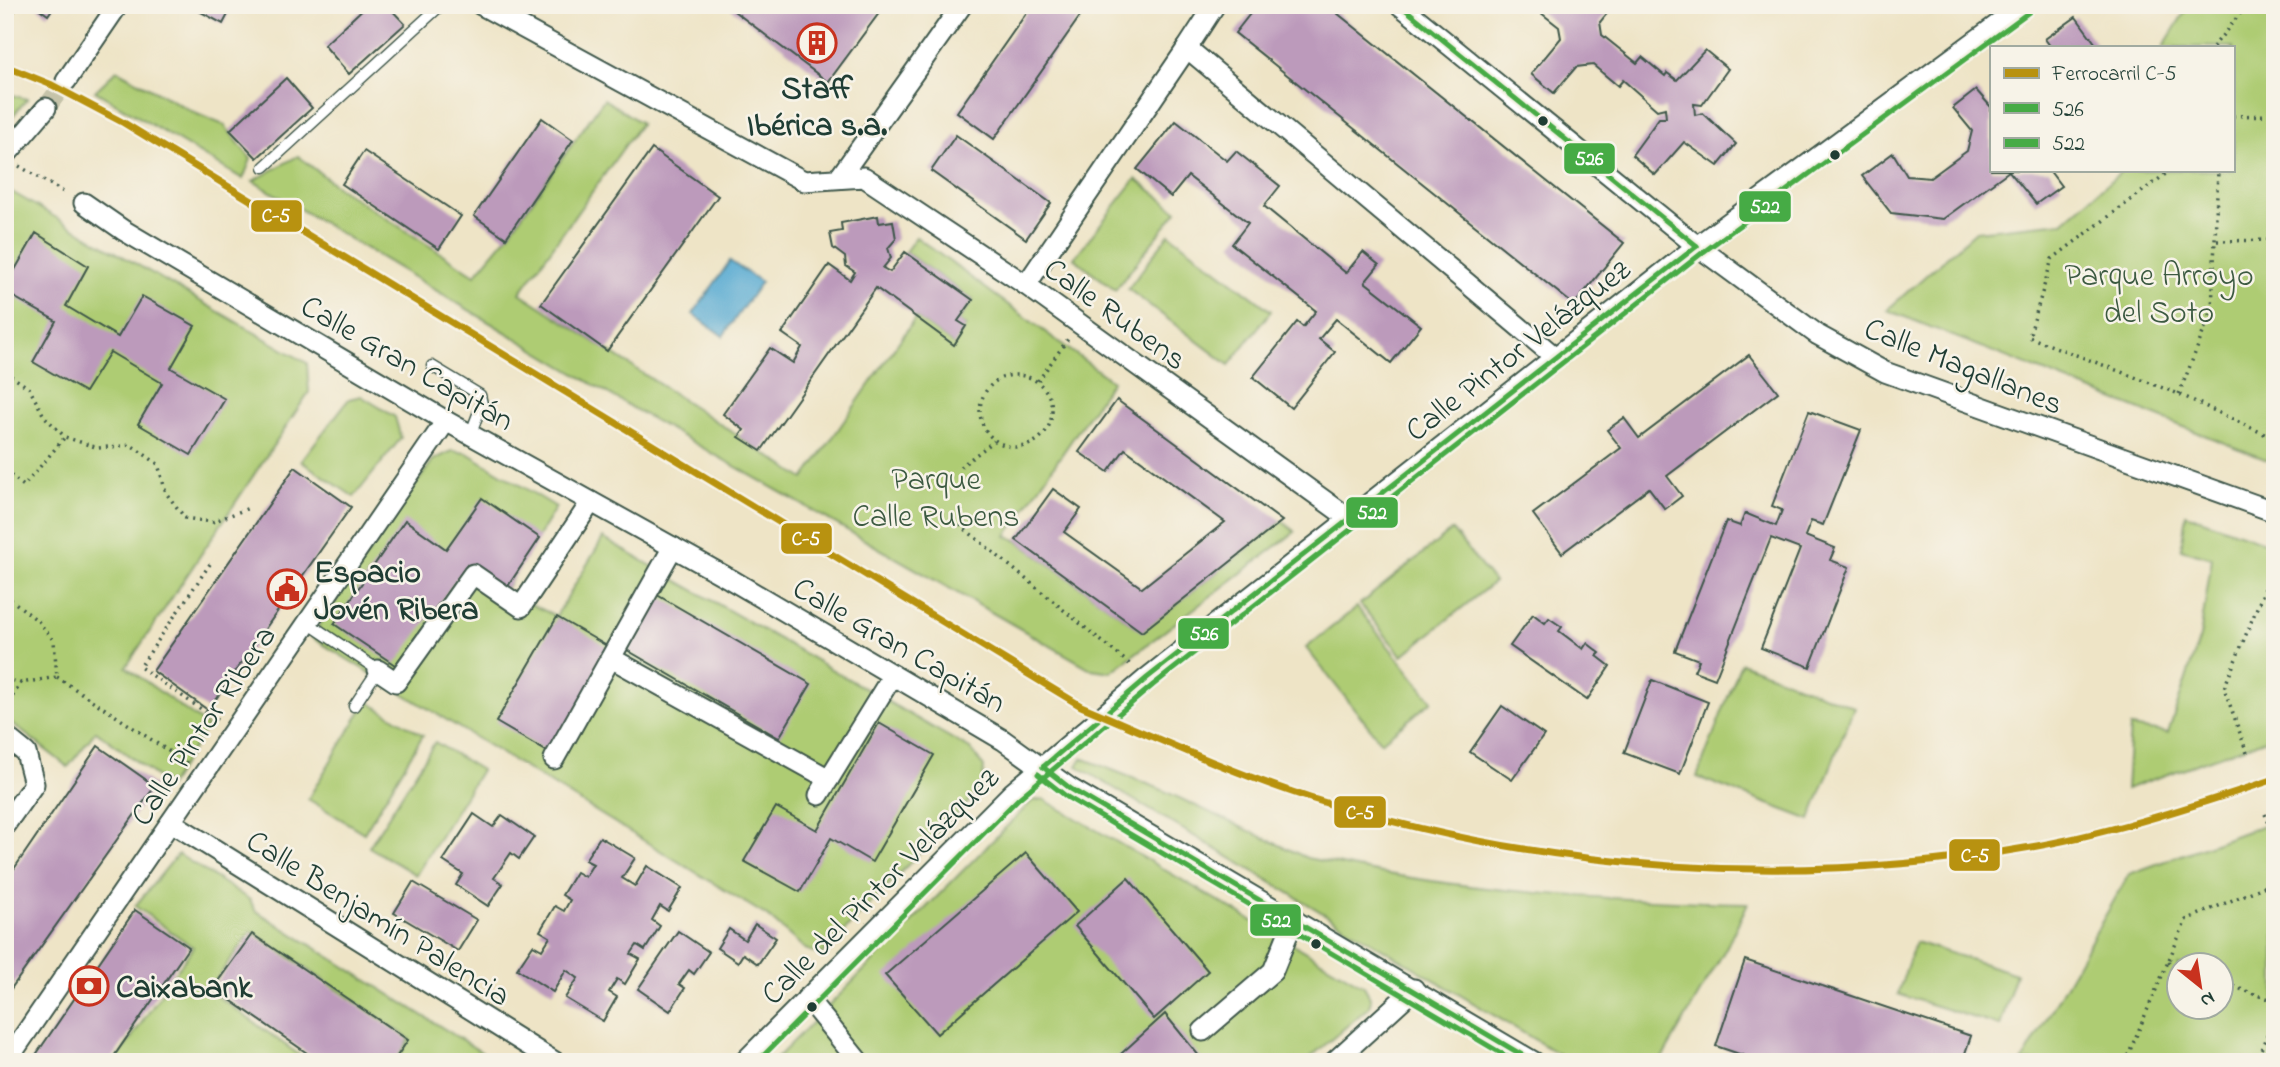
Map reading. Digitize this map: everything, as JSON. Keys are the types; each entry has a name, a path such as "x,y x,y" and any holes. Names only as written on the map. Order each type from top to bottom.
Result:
{"street":[{"path":"66,81 118,5"},
{"name":"Calle Rubens","path":"481,5 804,181 864,177 1027,285 1350,519"},
{"path":"839,178 962,5"},
{"path":"1027,285 1215,5"},
{"name":"Calle Magallanes","path":"1400,5 1697,246 1755,285 1818,335 1885,372 2275,512"},
{"name":"Calle Pintor Velázquez","path":"1051,761 1147,678 1697,246 2024,5"},
{"path":"1187,48 1555,357"},
{"path":"11,160 46,108"},
{"name":"Calle Gran Capitán","path":"84,203 123,230 470,435 673,547 1003,740 1051,761 1071,789 1534,1062"},
{"name":"Calle Pintor Ribera","path":"6,1062 446,421"},
{"path":"378,670 396,682 472,574 521,607 591,502"},
{"path":"554,759 673,547"},
{"path":"611,658 824,787 893,676"},
{"path":"5,736 26,753 34,784 5,825"},
{"name":"Calle del Pintor Velázquez","path":"744,1062 1012,793 1051,761"},
{"name":"Calle Benjamín Palencia","path":"172,822 555,1062"},
{"path":"1203,1031 1273,971 1294,919"},
{"path":"1334,1062 1414,989"},
{"path":"807,998 859,1062"}],"lane":[{"path":"264,167 440,5"},
{"path":"432,366 480,395 482,404 470,435"},
{"path":"308,624 378,670 354,706"}],"path":[{"path":"2218,45 2247,5"},
{"path":"2234,116 2275,115"},
{"path":"11,160 84,203"},
{"path":"2168,172 2052,259 2029,337 2179,394 2275,439"},
{"path":"2179,394 2212,310 2218,172"},
{"path":"2217,241 2275,240"},
{"path":"1038,381 1079,323"},
{"path":"5,372 29,388 44,416 65,437 98,447 131,445 158,464 166,493 185,518 212,522 249,508"},
{"path":"1014,374 1038,381 1051,400 1051,422 1046,433 1027,446 1016,448 994,440 980,420 983,395 1001,378 1014,374"},
{"path":"5,471 24,486 65,437"},
{"path":"960,467 994,440"},
{"path":"960,524 1147,678"},
{"path":"210,564 140,667 233,732"},
{"path":"2247,753 2224,688 2275,564"},
{"path":"5,595 38,621 54,641 57,677"},
{"path":"5,679 22,683 57,677 204,775"},
{"path":"5,708 22,683"},
{"path":"2265,814 2275,837"},
{"path":"2173,951 2186,920 2275,883"},
{"path":"2139,1062 2126,1059 2164,971"},
{"path":"2234,987 2275,1001"},
{"path":"2256,1062 2275,1015"},
{"path":"1729,1062 1730,1059 1737,1062"}],"green space":[{"name":"Parque Arroyo del Soto","path":"2189,5 2275,5 2275,463 1887,310 1976,231 2063,222 2121,172 2234,172 2234,46 2164,46"},
{"path":"117,70 197,114 224,125 251,159 243,179 95,91"},
{"path":"5,93 27,99 5,125"},
{"name":"Parque Calle Rubens","path":"604,99 641,123 520,293 804,479 916,317 953,344 966,326 958,321 973,300 905,252 916,237 1112,381 1006,536 1016,540 1142,631 1282,521 1295,532 1111,672 1091,669 636,410 253,181 298,156 339,188 475,275 506,238"},
{"path":"1136,179 1177,211 1115,290 1074,258"},
{"path":"5,188 307,363 309,392 126,667 207,726 169,786 96,731 68,767 5,718"},
{"path":"1169,234 1271,311 1229,365 1128,289"},
{"path":"361,396 395,417 401,438 354,497 301,461 349,399"},
{"path":"452,451 467,453 556,507 504,592 556,616 603,538 970,749 984,767 982,788 821,955 805,949 767,916 311,637 433,460"},
{"path":"2186,514 2275,546 2275,736 2126,789 2130,727 2168,733 2200,637 2212,558 2181,549"},
{"path":"1452,530 1494,582 1402,656 1360,604"},
{"path":"1357,607 1432,701 1381,742 1306,648"},
{"path":"1741,663 1854,707 1810,820 1697,777"},
{"path":"367,701 423,735 364,833 308,799"},
{"path":"435,742 481,770 416,875 369,847"},
{"path":"1082,758 1160,789 1307,858 1383,873 1486,888 1643,900 1748,903 1726,948 1660,1062 1572,1062 1077,766"},
{"path":"1043,799 1364,986 1371,999 1369,1007 1305,1062 773,1062 1032,801"},
{"path":"2275,821 2275,1062 2022,1062 2129,874"},
{"path":"178,854 250,900 255,910 497,1062 395,1062 410,1039 251,931 209,990 309,1062 115,1062 193,947 135,906"},
{"path":"1915,942 2016,974 2000,1026 1898,994"}],"water":[{"path":"730,261 761,282 723,336 693,314"}],"building":[{"path":"5,5 19,5 5,25"},
{"path":"34,5 55,5 48,15"},
{"path":"188,5 233,5 223,24"},
{"path":"367,5 387,5 405,24 349,74 324,45"},
{"name":"Staff Ibérica s.a.","path":"726,5 885,5 828,82"},
{"path":"1032,5 1088,5 994,139 957,112"},
{"path":"1257,5 1327,5 1624,243 1574,305 1235,33"},
{"path":"1531,5 1614,5 1600,22 1602,35 1637,63 1642,57 1665,76 1667,73 1677,80 1705,50 1728,69 1702,105 1694,104 1695,115 1703,113 1736,144 1718,166 1684,142 1655,175 1632,155 1659,118 1666,118 1665,108 1657,110 1623,80 1618,86 1593,65 1576,67 1554,93 1531,74 1561,38 1559,27"},
{"path":"2076,17 2097,46 2050,46 2045,39"},
{"path":"286,78 312,108 257,158 230,130"},
{"path":"1976,90 1990,106 1990,172 2008,172 1943,219 1891,213 1862,176 1893,153 1907,176 1930,178 1967,151 1972,131 1953,108"},
{"path":"542,118 573,140 506,238 474,216"},
{"path":"1176,121 1227,161 1236,151 1280,186 1264,206 1346,273 1363,252 1379,265 1365,282 1421,326 1391,363 1336,319 1319,339 1335,352 1291,408 1253,377 1297,322 1303,327 1316,311 1232,244 1248,223 1188,176 1171,197 1137,169"},
{"path":"956,135 1051,203 1026,239 931,171"},
{"path":"652,149 718,196 607,351 541,304"},
{"path":"364,151 461,216 439,249 342,184"},
{"path":"2010,172 2050,172 2061,186 2036,204"},
{"path":"878,216 879,223 893,221 896,239 888,248 891,258 883,268 890,272 905,252 973,300 958,321 966,326 954,345 876,288 761,451 739,437 744,430 723,414 770,348 793,363 802,347 782,333 829,265 850,280 855,272 846,266 845,257 833,248 830,233 842,231 841,223"},
{"path":"36,233 88,266 66,306 118,337 142,296 195,326 171,368 225,399 191,455 138,424 162,383 110,352 85,392 33,362 56,321 5,292 5,287"},
{"path":"1749,355 1778,392 1667,476 1682,496 1665,509 1649,488 1562,553 1533,514 1621,448 1607,430 1624,418 1639,438"},
{"path":"1117,400 1282,521 1142,632 1016,540 1053,489 1081,509 1064,532 1142,588 1225,522 1125,449 1108,472 1079,452"},
{"path":"1809,411 1861,430 1823,525 1811,521 1805,536 1835,548 1830,560 1849,567 1810,667 1761,648 1800,549 1771,538 1715,679 1694,671 1699,660 1675,651 1726,521 1740,526 1745,513 1776,526 1782,510 1772,506"},
{"path":"295,467 351,507 208,710 153,671"},
{"path":"482,498 540,538 504,592 467,565 395,665 334,624 405,520 446,549"},
{"path":"652,592 811,684 779,738 620,646"},
{"path":"1533,614 1545,623 1549,618 1562,627 1559,631 1583,649 1587,643 1600,653 1597,656 1610,666 1587,700 1510,646"},
{"path":"557,617 612,649 551,754 496,722"},
{"path":"1652,680 1708,702 1680,774 1624,753"},
{"path":"1502,706 1544,735 1512,780 1470,752"},
{"path":"879,723 934,755 872,862 831,838 800,892 744,861 776,807 817,830"},
{"path":"98,746 155,786 5,997 5,882"},
{"path":"474,814 493,827 502,815 534,837 519,859 511,853 494,878 503,884 488,906 456,885 463,874 443,861"},
{"path":"600,837 635,858 622,878 635,886 647,866 682,888 668,911 660,906 652,920 660,926 645,950 637,945 631,954 640,959 625,984 617,979 609,992 617,997 603,1021 565,998 578,978 566,970 553,992 517,969 533,945 542,950 550,937 540,931 555,906 564,911 570,900 562,895 576,872 585,877 593,864 585,860"},
{"path":"1026,853 1077,912 937,1034 885,975"},
{"path":"1128,878 1208,971 1154,1019 1075,926"},
{"path":"413,882 477,920 458,951 394,913"},
{"path":"135,910 189,947 110,1062 31,1062"},
{"path":"755,924 776,938 758,964 743,954 738,962 717,948 729,929 745,940"},
{"path":"678,931 709,952 694,974 689,970 679,984 685,988 670,1011 638,989"},
{"path":"252,934 408,1040 393,1062 320,1062 213,988"},
{"path":"1745,960 1971,1036 1962,1062 1763,1062 1716,1046"},
{"path":"1165,1014 1204,1062 1112,1062"}],"tunnel":[{"path":"46,108 66,81"}],"rail line":[{"name":"C-5","path":"5,66 52,85 124,123 1081,706 1223,766 1310,798 1399,823 1489,843 1579,857 1670,866 1762,869 1854,867 1946,859 2037,846 2127,825 2275,779"}],"transit line":[{"name":"526","path":"1400,5 1697,246"},
{"name":"522","path":"757,1062 1018,799 1153,685 1702,253 2029,12"},
{"name":"526","path":"1043,767 1147,678 1697,246"},
{"name":"526","path":"1043,767 1071,789 1534,1062"},
{"name":"522","path":"1038,774 1067,797 1516,1062"}],"place":[{"name":"Staff Ibérica s.a.","path":"817,43"},
{"name":"Espacio Jovén Ribera","path":"287,589"},
{"name":"Caixabank","path":"89,986"}]}
